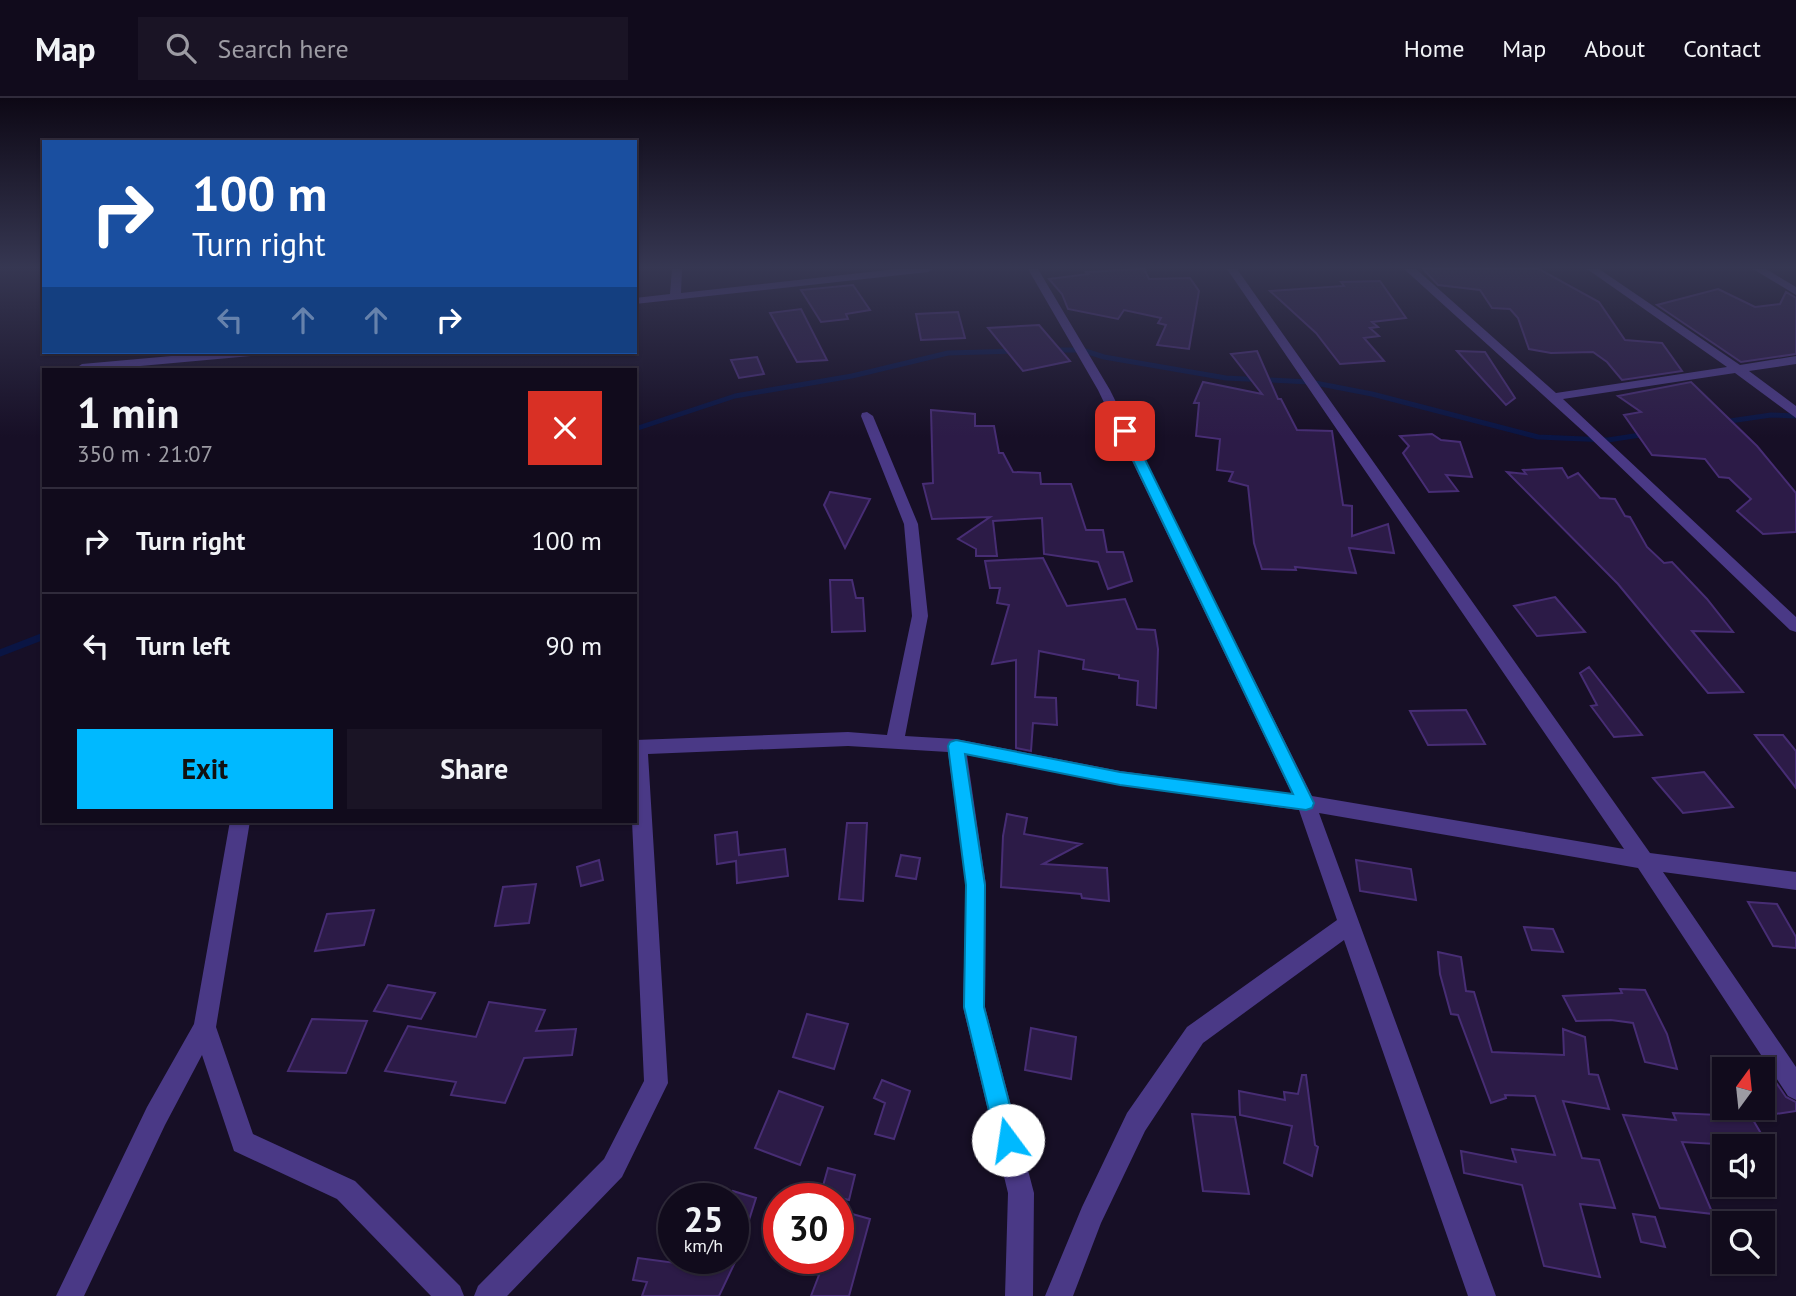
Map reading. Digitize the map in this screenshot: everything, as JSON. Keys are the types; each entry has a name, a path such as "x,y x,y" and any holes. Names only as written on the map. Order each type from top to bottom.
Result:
{"street":[{"path":"1066,325 1104,390 1306,803 1482,1296"},
{"path":"1271,325 1644,860 1796,1088"},
{"path":"1472,325 1554,397 1796,626"},
{"path":"1674,325 1786,402 1796,414"},
{"path":"82,368 150,366 237,354"},
{"path":"1554,397 1796,360"},
{"path":"867,416 911,524 920,616 895,742"},
{"path":"637,747 848,739 956,746 1120,778 1306,803 1644,860 1796,881"},
{"path":"956,746 976,885 974,1007 1021,1193 1018,1296"},
{"path":"488,1296 613,1168 656,1083 637,764"},
{"path":"70,1296 156,1116 205,1027 240,823"},
{"path":"1059,1296 1091,1216 1136,1122 1195,1035 1349,924"},
{"path":"205,1027 243,1143 346,1190 450,1296"}],"building":[{"path":"777,325 809,325 827,360 797,362"},
{"path":"918,325 961,325 965,338 921,340"},
{"path":"1039,325 1070,361 1023,371 988,328"},
{"path":"1166,325 1193,325 1189,349 1157,345"},
{"path":"1307,325 1375,325 1378,327 1370,328 1379,336 1364,338 1384,361 1340,364"},
{"path":"1520,325 1615,325 1625,340 1662,343 1682,371 1622,380 1607,362 1593,352 1551,353 1529,349"},
{"path":"1686,325 1796,325 1796,354 1741,362"},
{"path":"1257,351 1278,399 1281,399 1297,430 1332,431 1343,505 1352,506 1352,536 1388,524 1394,553 1349,548 1356,573 1295,567 1296,570 1262,569 1254,543 1248,486 1229,481 1233,472 1217,470 1220,439 1196,436 1199,403 1194,403 1203,382 1262,394 1231,354"},
{"path":"1457,351 1485,352 1515,398 1506,405"},
{"path":"757,357 764,374 739,378 731,360"},
{"path":"1691,382 1757,446 1796,493 1796,532 1763,534 1737,511 1751,499 1729,478 1719,477 1705,459 1652,455 1624,415 1641,412 1618,396"},
{"path":"931,410 975,414 975,426 994,426 999,453 1003,453 1013,472 1040,473 1041,484 1071,484 1086,530 1103,530 1107,552 1123,552 1132,581 1108,589 1098,562 1044,554 1042,518 993,521 997,556 976,556 976,549 958,539 990,517 932,519 923,484 933,483"},
{"path":"1432,434 1441,440 1460,442 1472,477 1446,475 1458,491 1429,492 1403,453 1409,446 1400,436"},
{"path":"1562,468 1568,478 1578,473 1600,498 1615,499 1625,516 1630,517 1647,547 1664,563 1672,562 1707,599 1733,632 1692,631 1743,692 1708,693 1618,584 1507,472 1526,474 1523,470"},
{"path":"830,492 870,499 845,548 824,505"},
{"path":"1043,558 1067,606 1125,599 1137,629 1155,630 1158,649 1156,708 1137,705 1138,681 1083,669 1084,660 1039,651 1035,697 1056,698 1057,725 1033,723 1031,751 1016,748 1016,660 992,664 1009,605 997,603 1000,588 990,588 985,561"},
{"path":"830,580 852,580 856,598 863,598 865,631 832,632"},
{"path":"1555,597 1585,632 1537,636 1514,606"},
{"path":"1589,667 1642,735 1614,737 1591,706 1597,705 1580,673"},
{"path":"1466,710 1485,744 1428,745 1410,711"},
{"path":"1755,735 1783,735 1796,751 1796,788"},
{"path":"1704,772 1733,807 1683,813 1653,778"},
{"path":"1007,814 1027,818 1024,834 1081,844 1043,864 1107,868 1109,901 1082,898 1081,894 1001,887 1003,836"},
{"path":"847,823 867,823 863,901 839,899"},
{"path":"737,832 739,855 785,849 788,876 737,883 736,861 717,864 715,835"},
{"path":"901,855 920,858 916,879 896,876"},
{"path":"599,860 603,880 581,886 577,867"},
{"path":"1356,860 1411,869 1416,900 1360,891"},
{"path":"536,884 529,923 495,926 503,887"},
{"path":"1748,902 1777,904 1796,937 1796,948 1773,946"},
{"path":"374,910 364,945 315,951 327,914"},
{"path":"1524,927 1553,929 1563,952 1532,950"},
{"path":"1438,952 1461,957 1466,991 1474,992 1492,1052 1564,1055 1563,1029 1585,1037 1589,1074 1598,1075 1609,1109 1563,1101 1582,1158 1599,1160 1615,1208 1580,1204 1600,1277 1544,1266 1522,1185 1464,1173 1461,1151 1516,1162 1512,1149 1555,1155 1535,1096 1505,1095 1506,1098 1491,1103 1458,1015 1451,1014 1440,974"},
{"path":"388,985 435,993 421,1019 374,1011"},
{"path":"1620,989 1645,990 1667,1034 1677,1069 1645,1062 1633,1023 1611,1020 1576,1021 1563,996 1622,993"},
{"path":"489,1002 545,1010 536,1031 576,1029 572,1055 524,1058 505,1103 451,1095 456,1082 385,1071 408,1026 476,1037"},
{"path":"807,1014 848,1024 834,1069 793,1057"},
{"path":"312,1019 367,1021 346,1073 288,1071"},
{"path":"1031,1028 1076,1037 1071,1079 1025,1070"},
{"path":"1302,1075 1306,1075 1315,1145 1318,1147 1312,1176 1284,1163 1292,1126 1240,1115 1239,1091 1285,1100 1284,1092 1298,1094"},
{"path":"882,1080 910,1091 894,1139 875,1134 885,1103 874,1098"},
{"path":"1775,1081 1786,1097 1796,1102 1796,1111 1775,1114"},
{"path":"779,1091 823,1107 800,1165 755,1148"},
{"path":"1673,1113 1712,1115 1712,1120 1753,1120 1761,1134 1712,1134 1712,1144 1682,1142 1712,1214 1660,1208 1623,1115 1676,1120"},
{"path":"1192,1114 1235,1117 1249,1194 1203,1191"},
{"path":"828,1168 855,1175 853,1183 824,1183"},
{"path":"749,1196 756,1198 749,1220"},
{"path":"854,1214 870,1219 849,1296 811,1296 819,1275 816,1274 854,1274"},
{"path":"1633,1214 1655,1217 1665,1247 1641,1242"},
{"path":"638,1258 658,1261 658,1274 729,1274 719,1296 642,1296 647,1282 633,1280"}],"waterway":[{"path":"1051,350 1082,350 1104,357 1226,378 1310,382 1372,394 1538,437 1608,440 1647,434"},
{"path":"637,428 735,396 852,376 948,353 1017,351"},
{"path":"1723,422 1771,415 1796,416"},
{"path":"0,653 42,637"}],"route":[{"path":"1008,1140 974,1007 976,885 956,746 1120,778 1306,803 1125,431"}]}
